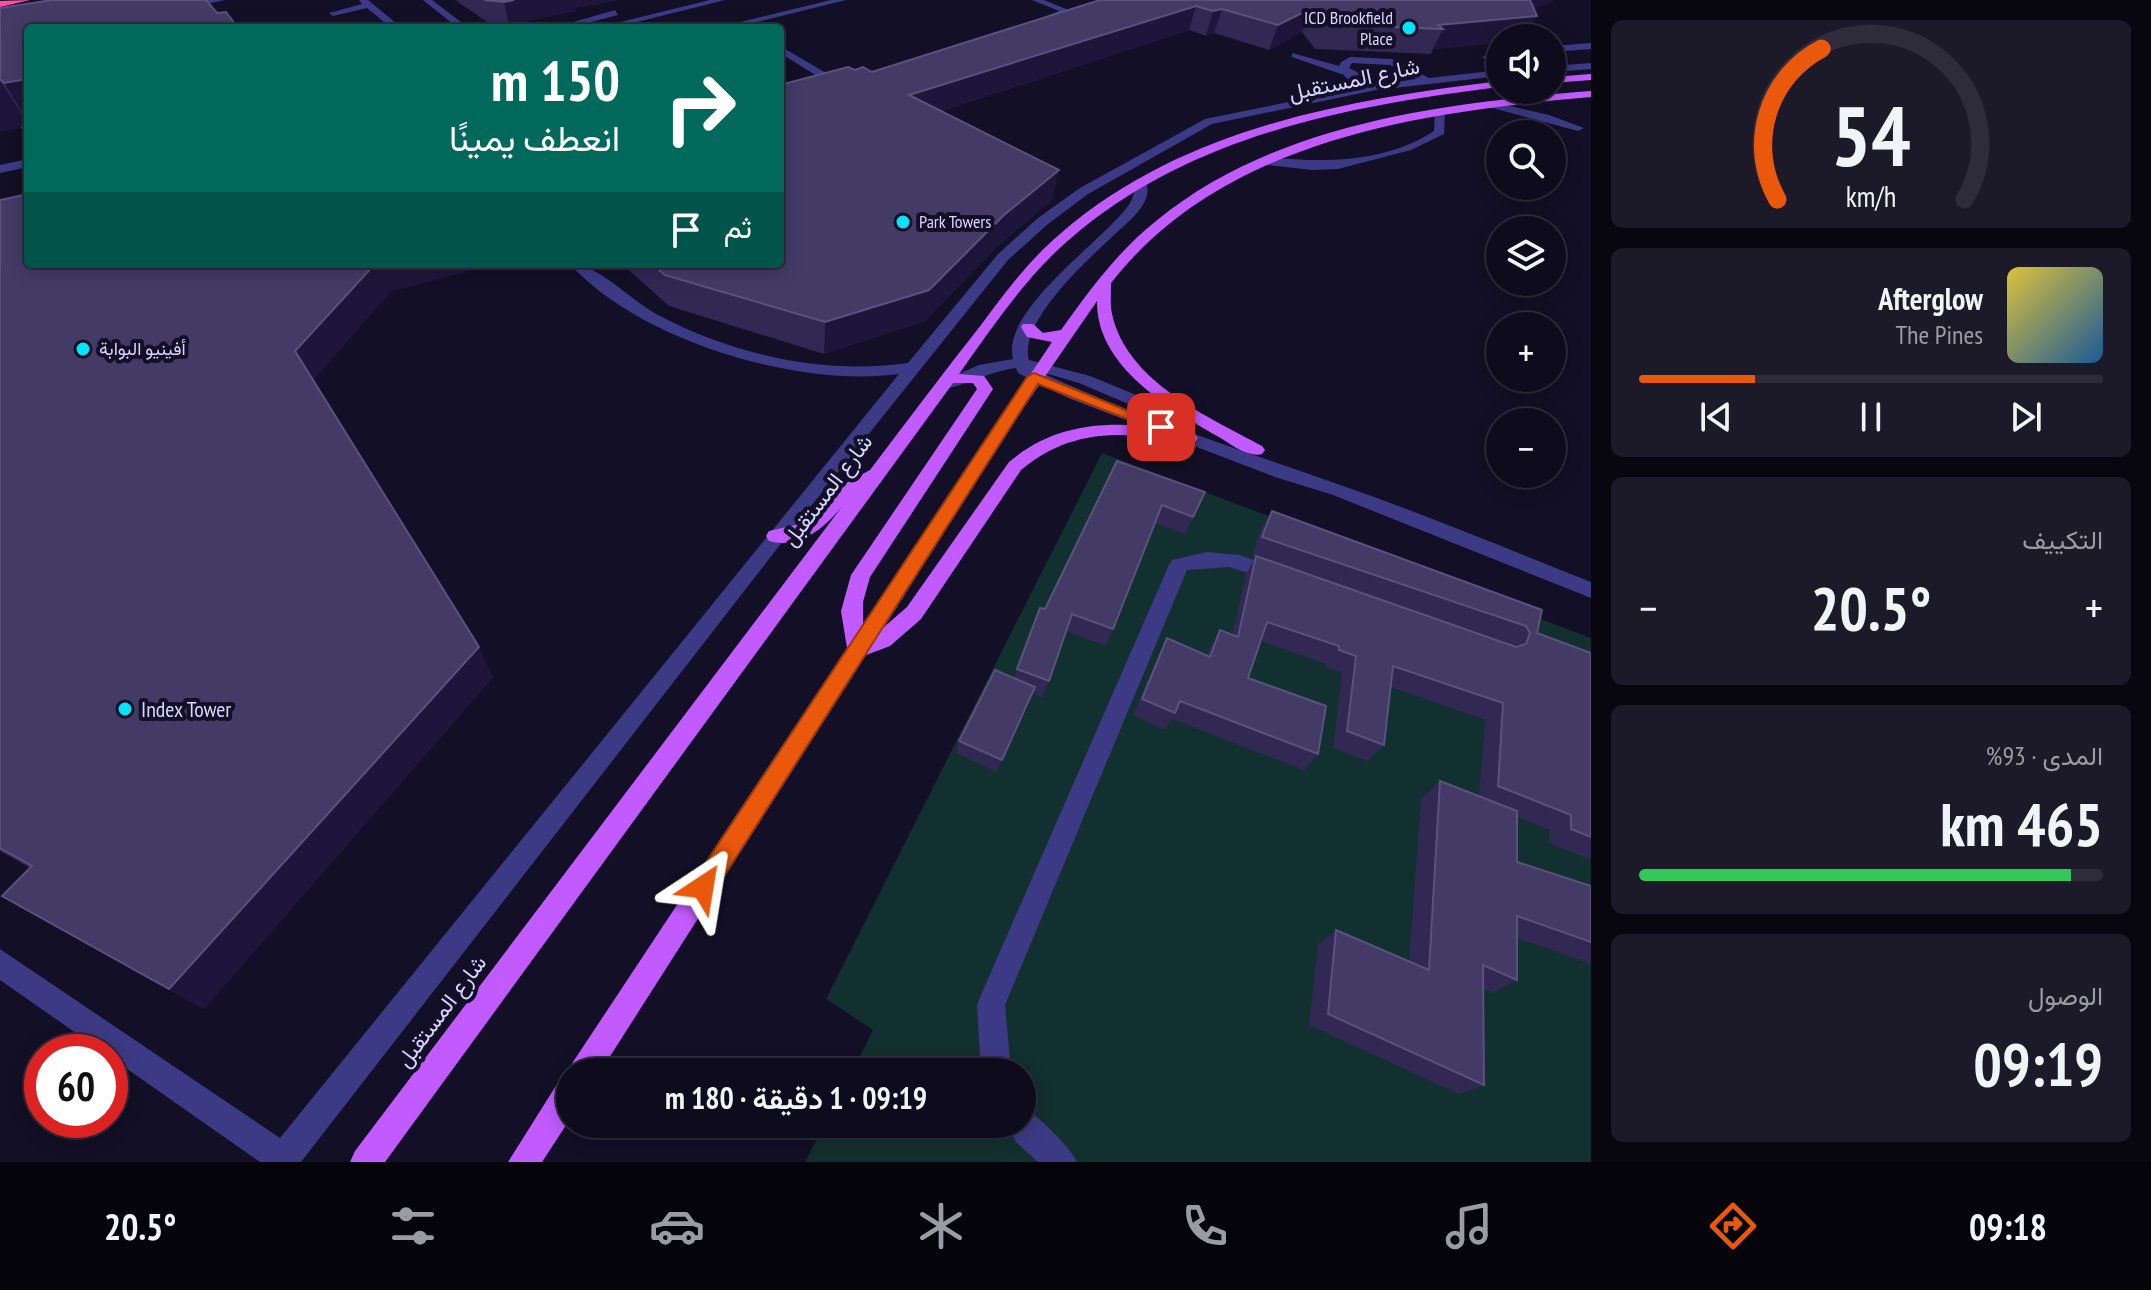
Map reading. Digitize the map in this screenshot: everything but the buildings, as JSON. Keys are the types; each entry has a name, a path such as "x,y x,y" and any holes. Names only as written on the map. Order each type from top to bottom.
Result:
{"highway":[{"path":"0,4 25,0"}],"main road":[{"path":"1566,79 1591,77"},
{"name":"شارع المستقبل","path":"366,1162 876,474 949,384 1041,259 1088,216 1141,182 1307,110 1486,86"},
{"path":"1566,95 1591,94"},
{"path":"592,1058 858,649 1032,369 1066,333 1126,253 1179,210 1268,161 1357,131 1489,104"},
{"path":"1104,280 1101,299 1104,319 1114,341 1131,364 1155,388 1187,411 1256,450"},
{"path":"1028,327 1032,334 1042,338 1055,338 1066,333"},
{"path":"858,649 851,617 855,588 861,575 985,389 976,378 949,384"},
{"path":"858,649 883,640 914,613 1015,466 1035,449 1070,435 1107,429 1147,430 1189,438"},
{"path":"776,536 812,529 846,489 860,479 876,474"},
{"path":"524,1162 556,1113"}],"street":[{"path":"175,8 221,0"},
{"path":"431,2 445,0"},
{"path":"574,24 674,0"},
{"path":"715,16 712,6 718,0"},
{"path":"618,24 718,0"},
{"path":"748,24 842,0"},
{"path":"1035,24 1067,11 1036,0"},
{"path":"431,2 459,24"},
{"path":"333,13 366,3 392,24"},
{"path":"593,4 613,14"},
{"path":"681,9 715,16 730,24"},
{"path":"1566,48 1591,46"},
{"path":"784,51 834,82"},
{"path":"1295,55 1388,85"},
{"path":"1358,90 1344,66 1350,60 1375,60 1402,66 1425,80"},
{"path":"1566,68 1591,66"},
{"path":"0,963 282,1161 776,536 1003,257 1043,221 1084,191 1201,125 1307,110 1358,90 1486,74"},
{"path":"820,86 848,79"},
{"path":"1489,104 1557,120"},
{"path":"1268,161 1336,166 1434,137 1440,132 1440,112"},
{"path":"1566,122 1578,128"},
{"path":"0,155 24,150"},
{"path":"0,169 24,164"},
{"path":"1141,182 1141,195 1134,208 1074,265 1028,327 1020,343 1032,369 1189,438 1339,491 1591,590"},
{"path":"582,268 630,305 654,319 724,346 787,363 845,373 914,367"},
{"path":"949,384 980,369 1032,369 1256,450 1339,491"},
{"path":"995,1058 991,1005 1179,565 1206,557 1230,558 1305,584"},
{"path":"1035,1138 1061,1162"}],"green space":[{"path":"1102,453 1591,638 1591,1162 805,1162 818,1138 1036,1138 1036,1058 859,1058 873,1030 826,999"}],"place":[{"name":"ICD Brookfield Place","path":"1409,28"},
{"name":"Park Towers","path":"903,222"},
{"name":"أفينيو البوابة","path":"83,349"},
{"name":"Index Tower","path":"125,709"}],"route":[{"path":"703,887 1034,377 1161,427"}]}
